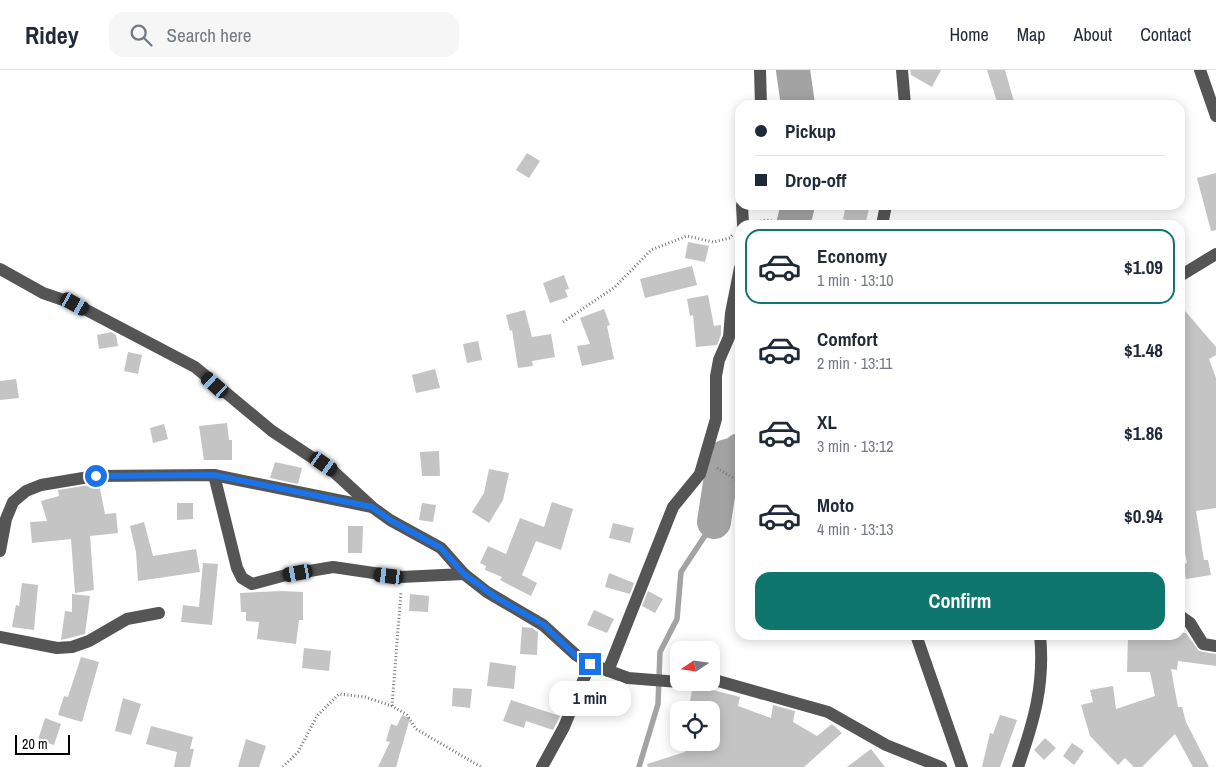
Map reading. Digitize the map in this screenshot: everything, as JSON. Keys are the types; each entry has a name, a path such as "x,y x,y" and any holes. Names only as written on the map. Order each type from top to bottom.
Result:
{"street":[{"path":"760,70 761,100"},
{"path":"902,70 905,100"},
{"path":"1200,70 1216,116"},
{"path":"1185,273 1216,254"},
{"path":"0,269 43,293 75,304 195,367 272,431 334,472 372,507 390,520 441,548 464,574 494,596 544,625 576,656 590,664 628,678 670,682"},
{"path":"608,671 672,508 700,474 716,419 716,376 729,337 735,294"},
{"path":"0,551 6,519 13,502 26,491 41,485 96,476 214,475 372,507"},
{"path":"214,475 237,568 242,578 252,584 286,575 333,567 401,577 464,574"},
{"path":"0,637 57,648 72,647 89,641 127,619 159,613"},
{"path":"1185,620 1190,623 1203,644 1216,646"},
{"path":"918,640 962,767"},
{"path":"1018,767 1035,717 1043,663 1041,640"},
{"path":"542,767 567,719 590,664"},
{"path":"720,682 828,712 886,745 940,767"}],"path":[{"path":"563,322 615,287 651,250 687,236 714,242 730,238 735,234"},
{"path":"705,457 722,473 735,480"},
{"path":"392,706 401,577"},
{"path":"283,767 298,752 317,716 339,694 365,697 392,706 407,715 416,729 480,767"}],"building":[{"path":"910,70 941,70 932,87 911,75"},
{"path":"987,70 1005,70 1014,100 996,100"},
{"path":"527,153 540,161 529,178 516,170"},
{"path":"1216,173 1216,230 1211,231 1197,178"},
{"path":"845,210 869,210 866,220 843,219"},
{"path":"688,242 709,246 705,262 685,258"},
{"path":"692,266 697,285 645,298 640,279"},
{"path":"564,275 569,289 565,290 568,297 550,303 543,283"},
{"path":"708,295 714,326 721,325 721,335 717,345 696,347 693,315 690,316 687,299"},
{"path":"604,309 610,325 607,326 614,359 582,366 577,346 590,344 580,318"},
{"path":"525,310 532,337 551,334 555,357 532,361 533,366 518,368 512,330 510,331 506,315"},
{"path":"1185,311 1216,347 1216,355 1209,359 1216,378 1216,508 1196,511 1204,560 1208,560 1211,575 1186,579 1185,564 1187,563 1185,552"},
{"path":"111,332 116,335 118,346 99,349 97,335"},
{"path":"478,341 482,360 467,363 463,344"},
{"path":"128,352 142,355 138,374 124,371"},
{"path":"435,369 440,388 416,393 412,375"},
{"path":"16,379 19,398 0,400 0,381"},
{"path":"227,423 229,440 232,440 232,460 204,460 199,426"},
{"path":"164,424 168,439 153,443 150,428"},
{"path":"439,451 440,476 422,476 420,452"},
{"path":"275,462 302,468 298,484 270,478"},
{"path":"489,469 509,473 503,500 489,523 472,512 484,493"},
{"path":"99,484 105,514 116,513 118,533 90,536 94,590 75,593 71,539 32,543 30,522 47,521 41,501 59,496 58,490"},
{"path":"552,502 573,509 561,550 536,541 522,575 537,583 531,596 500,580 502,577 485,570 486,566 480,563 488,546 506,554 520,518 544,527"},
{"path":"177,503 193,503 193,519 177,520"},
{"path":"422,503 436,505 433,522 419,520"},
{"path":"144,522 153,556 196,549 200,572 138,581 136,552 130,526"},
{"path":"613,523 634,528 630,543 609,538"},
{"path":"348,526 363,526 362,553 348,553"},
{"path":"203,563 218,564 212,625 181,622 183,605 199,607"},
{"path":"609,573 634,583 630,594 605,587"},
{"path":"22,583 38,585 34,630 12,627 16,605 19,606"},
{"path":"648,591 663,599 655,613 642,606"},
{"path":"303,592 303,620 299,620 296,644 257,639 259,622 246,621 246,612 241,612 240,593"},
{"path":"72,594 90,596 85,634 61,640 65,611 72,612"},
{"path":"410,594 429,596 428,612 409,611"},
{"path":"594,610 614,619 607,633 587,625"},
{"path":"522,627 532,628 538,632 537,655 520,654"},
{"path":"1186,633 1199,651 1216,654 1216,666 1178,661 1177,670 1171,669 1178,707 1182,707 1186,722 1209,767 1193,767 1175,734 1142,767 1134,767 1125,758 1118,765 1090,736 1081,705 1093,702 1090,690 1113,686 1116,709 1155,696 1150,672 1127,672 1128,640 1185,640"},
{"path":"304,648 331,651 329,671 302,668"},
{"path":"81,657 99,662 82,722 58,715 64,696 68,697"},
{"path":"490,662 516,666 514,689 487,686"},
{"path":"453,688 472,689 470,708 452,706"},
{"path":"692,691 716,691 740,697 738,706 771,718 773,705 795,711 793,722 817,736 832,724 842,733 804,767 648,767 647,764 685,751 720,751 720,701 690,701"},
{"path":"123,698 141,704 131,735 115,731"},
{"path":"511,700 560,716 553,730 526,721 524,728 503,721"},
{"path":"402,715 410,718 396,767 378,767 390,742 386,741 391,724 397,726"},
{"path":"1000,715 1017,720 1000,767 982,767 990,733 993,734"},
{"path":"45,718 61,724 54,745 38,740"},
{"path":"151,726 193,737 190,749 194,749 190,767 174,767 177,752 146,744"},
{"path":"1045,738 1056,748 1044,760 1034,750"},
{"path":"246,739 266,746 259,767 238,767"},
{"path":"1072,743 1084,751 1074,765 1063,756"},
{"path":"871,749 885,767 847,767"}],"waterway":[{"path":"793,70 797,100"},
{"path":"794,220 797,210"},
{"path":"714,522 724,457 735,454"},
{"path":"639,767 658,704 660,652 677,619 681,572 714,522"}],"route":[{"path":"96,476 214,475 372,507 390,520 441,548 464,574 487,592 544,625 576,656 590,664"}]}
